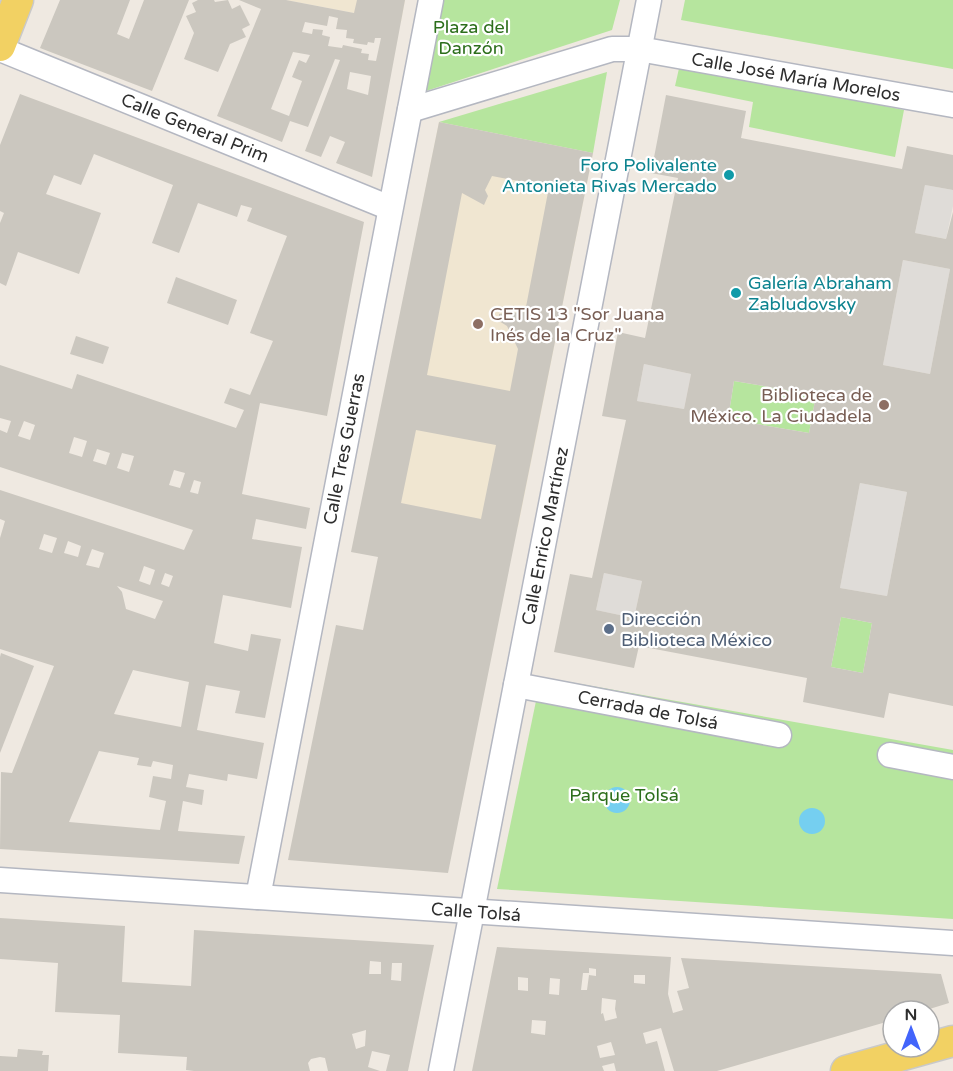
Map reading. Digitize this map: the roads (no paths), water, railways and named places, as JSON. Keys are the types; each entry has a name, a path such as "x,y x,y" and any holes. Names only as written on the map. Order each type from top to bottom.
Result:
{"main road":[{"path":"0,47 18,0"},
{"path":"846,1071 953,1041"}],"street":[{"name":"Calle Tres Guerras","path":"258,897 431,0"},
{"name":"Calle Enrico Martínez","path":"441,1071 649,0"},
{"name":"Calle General Prim","path":"0,47 390,208"},
{"name":"Calle José María Morelos","path":"410,110 612,49 639,49 953,105"},
{"name":"Cerrada de Tolsá","path":"516,685 780,735"},
{"path":"890,755 953,767"},
{"name":"Calle Tolsá","path":"0,880 953,943"}],"water":[{"path":"617,787 626,791 630,800 626,809 617,813 608,809 604,800 608,791"},
{"path":"812,808 821,812 825,821 821,830 812,834 803,830 799,821 803,812"}],"place":[{"name":"Foro Polivalente Antonieta Rivas Mercado","path":"729,175"},
{"name":"Galería Abraham Zabludovsky","path":"736,293"},
{"name":"CETIS 13 \"Sor Juana Inés de la Cruz\"","path":"478,324"},
{"name":"Biblioteca de México. La Ciudadela","path":"884,405"},
{"name":"Dirección Biblioteca México","path":"609,629"}],"park label":[{"name":"Plaza del Danzón","path":"471,37"},
{"name":"Parque Tolsá","path":"624,795"}]}
